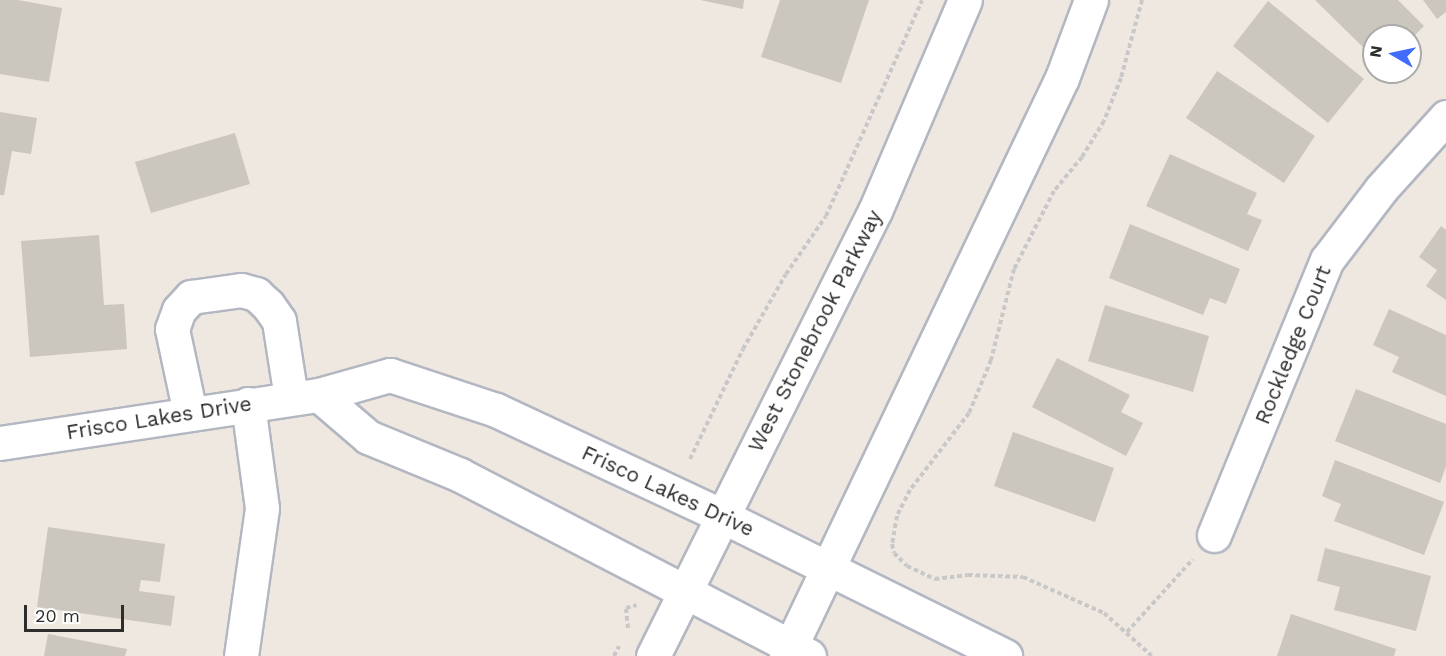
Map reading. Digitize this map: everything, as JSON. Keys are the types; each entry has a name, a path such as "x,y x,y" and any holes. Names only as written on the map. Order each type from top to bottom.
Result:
{"street":[{"name":"West Stonebrook Parkway","path":"652,656 875,211 965,0"},
{"path":"189,413 172,328 179,310 191,297 241,290 256,294 268,305 279,321 305,396 368,437 460,475 795,653 829,569 1062,78 1091,0"},
{"name":"Rockledge Court","path":"1214,535 1327,260 1381,189 1446,117"},
{"name":"Frisco Lakes Drive","path":"0,443 305,396 390,375 496,410 722,516 1005,656"},
{"path":"241,656 262,508 248,404"}],"path":[{"path":"690,459 743,349 786,274 826,216 922,0"},
{"path":"1142,0 1121,78 1104,121 1082,157 1054,191 1014,269 991,360 969,413 910,490 897,516 892,544 894,553 907,567 935,579 968,575 1023,577 1104,613 1152,656"},
{"path":"1127,632 1214,535"},
{"path":"614,656 628,627 626,608 637,605"}],"building":[{"path":"0,0 18,0 62,8 49,82 0,74"},
{"path":"700,0 744,0 743,9"},
{"path":"780,0 869,0 841,83 761,57"},
{"path":"1315,0 1398,0 1422,24 1362,24 1362,46"},
{"path":"1423,0 1446,0 1446,12 1437,19"},
{"path":"1268,1 1362,77 1362,81 1328,123 1233,46"},
{"path":"1217,71 1315,136 1284,183 1186,118"},
{"path":"0,112 37,118 31,154 12,151 4,195 0,195"},
{"path":"235,133 250,184 151,213 135,162"},
{"path":"1170,154 1257,193 1247,214 1262,220 1248,251 1146,206"},
{"path":"1130,224 1240,269 1226,304 1210,298 1203,315 1109,278"},
{"path":"1441,226 1446,230 1446,300 1426,286 1437,270 1419,257"},
{"path":"99,235 104,305 124,304 127,349 30,357 21,241"},
{"path":"1105,305 1209,336 1193,392 1088,361"},
{"path":"1389,309 1446,335 1446,396 1392,372 1399,357 1373,345"},
{"path":"1057,358 1130,395 1121,412 1143,423 1126,456 1032,407"},
{"path":"1356,389 1446,424 1446,466 1440,483 1335,441"},
{"path":"1013,432 1114,468 1095,522 994,486"},
{"path":"1335,460 1444,502 1424,555 1334,521 1341,504 1322,496"},
{"path":"48,527 165,544 160,582 141,580 139,591 175,596 171,626 37,607"},
{"path":"1325,548 1431,576 1416,631 1334,610 1340,587 1317,581"},
{"path":"1291,614 1396,649 1394,656 1277,656"},
{"path":"48,634 127,649 125,656 44,656"}]}
